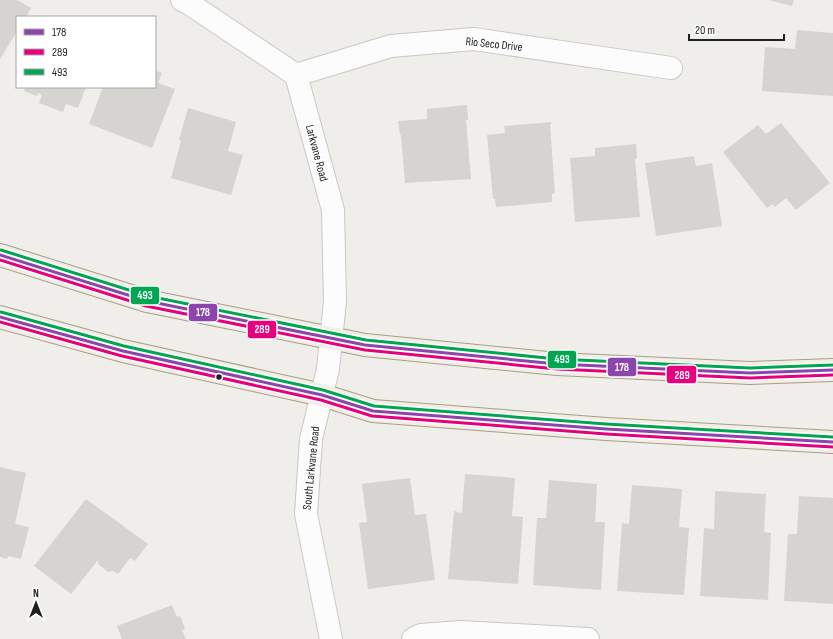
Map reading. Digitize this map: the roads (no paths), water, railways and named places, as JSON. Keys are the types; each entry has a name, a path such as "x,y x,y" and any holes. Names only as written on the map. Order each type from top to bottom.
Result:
{"main road":[{"path":"0,255 147,300 365,345 557,364 750,373 833,370"},
{"path":"0,317 123,351 322,395 373,411 606,429 833,442"}],"street":[{"path":"182,0 296,75"},
{"name":"Rio Seco Drive","path":"296,75 391,46 474,39 671,68"},
{"name":"Larkvane Road","path":"296,75 333,210 335,301 328,369"},
{"name":"South Larkvane Road","path":"328,369 311,439 306,514 331,639"},
{"path":"413,639 422,636 462,632 588,639"}]}
